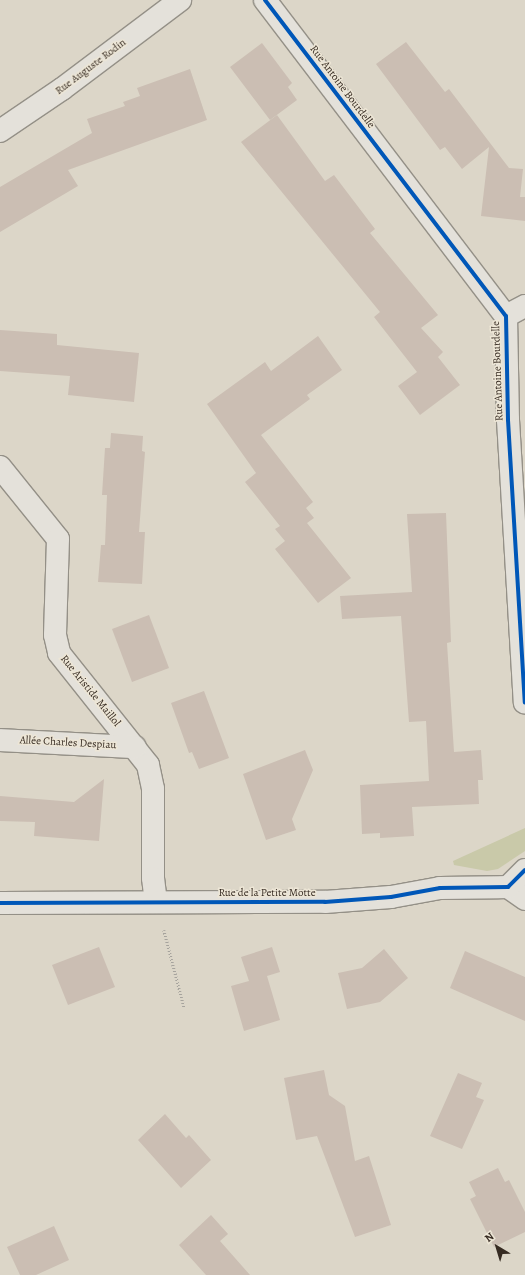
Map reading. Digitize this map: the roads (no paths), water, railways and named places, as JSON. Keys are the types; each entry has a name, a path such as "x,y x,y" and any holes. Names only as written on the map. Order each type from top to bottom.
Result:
{"street":[{"name":"Rue Auguste Rodin","path":"0,130 62,89 180,0"},
{"name":"Rue Antoine Bourdelle","path":"265,0 506,316 508,420 525,702"},
{"path":"506,316 525,306"},
{"name":"Rue Aristide Maillol","path":"0,468 58,539 55,636 59,653 136,747 148,765 153,789 153,878 156,901"},
{"name":"Allée Charles Despiau","path":"0,740 136,747"},
{"name":"Rue de la Petite Motte","path":"0,903 156,901 325,902 391,897 440,888 517,893 525,870"}]}
